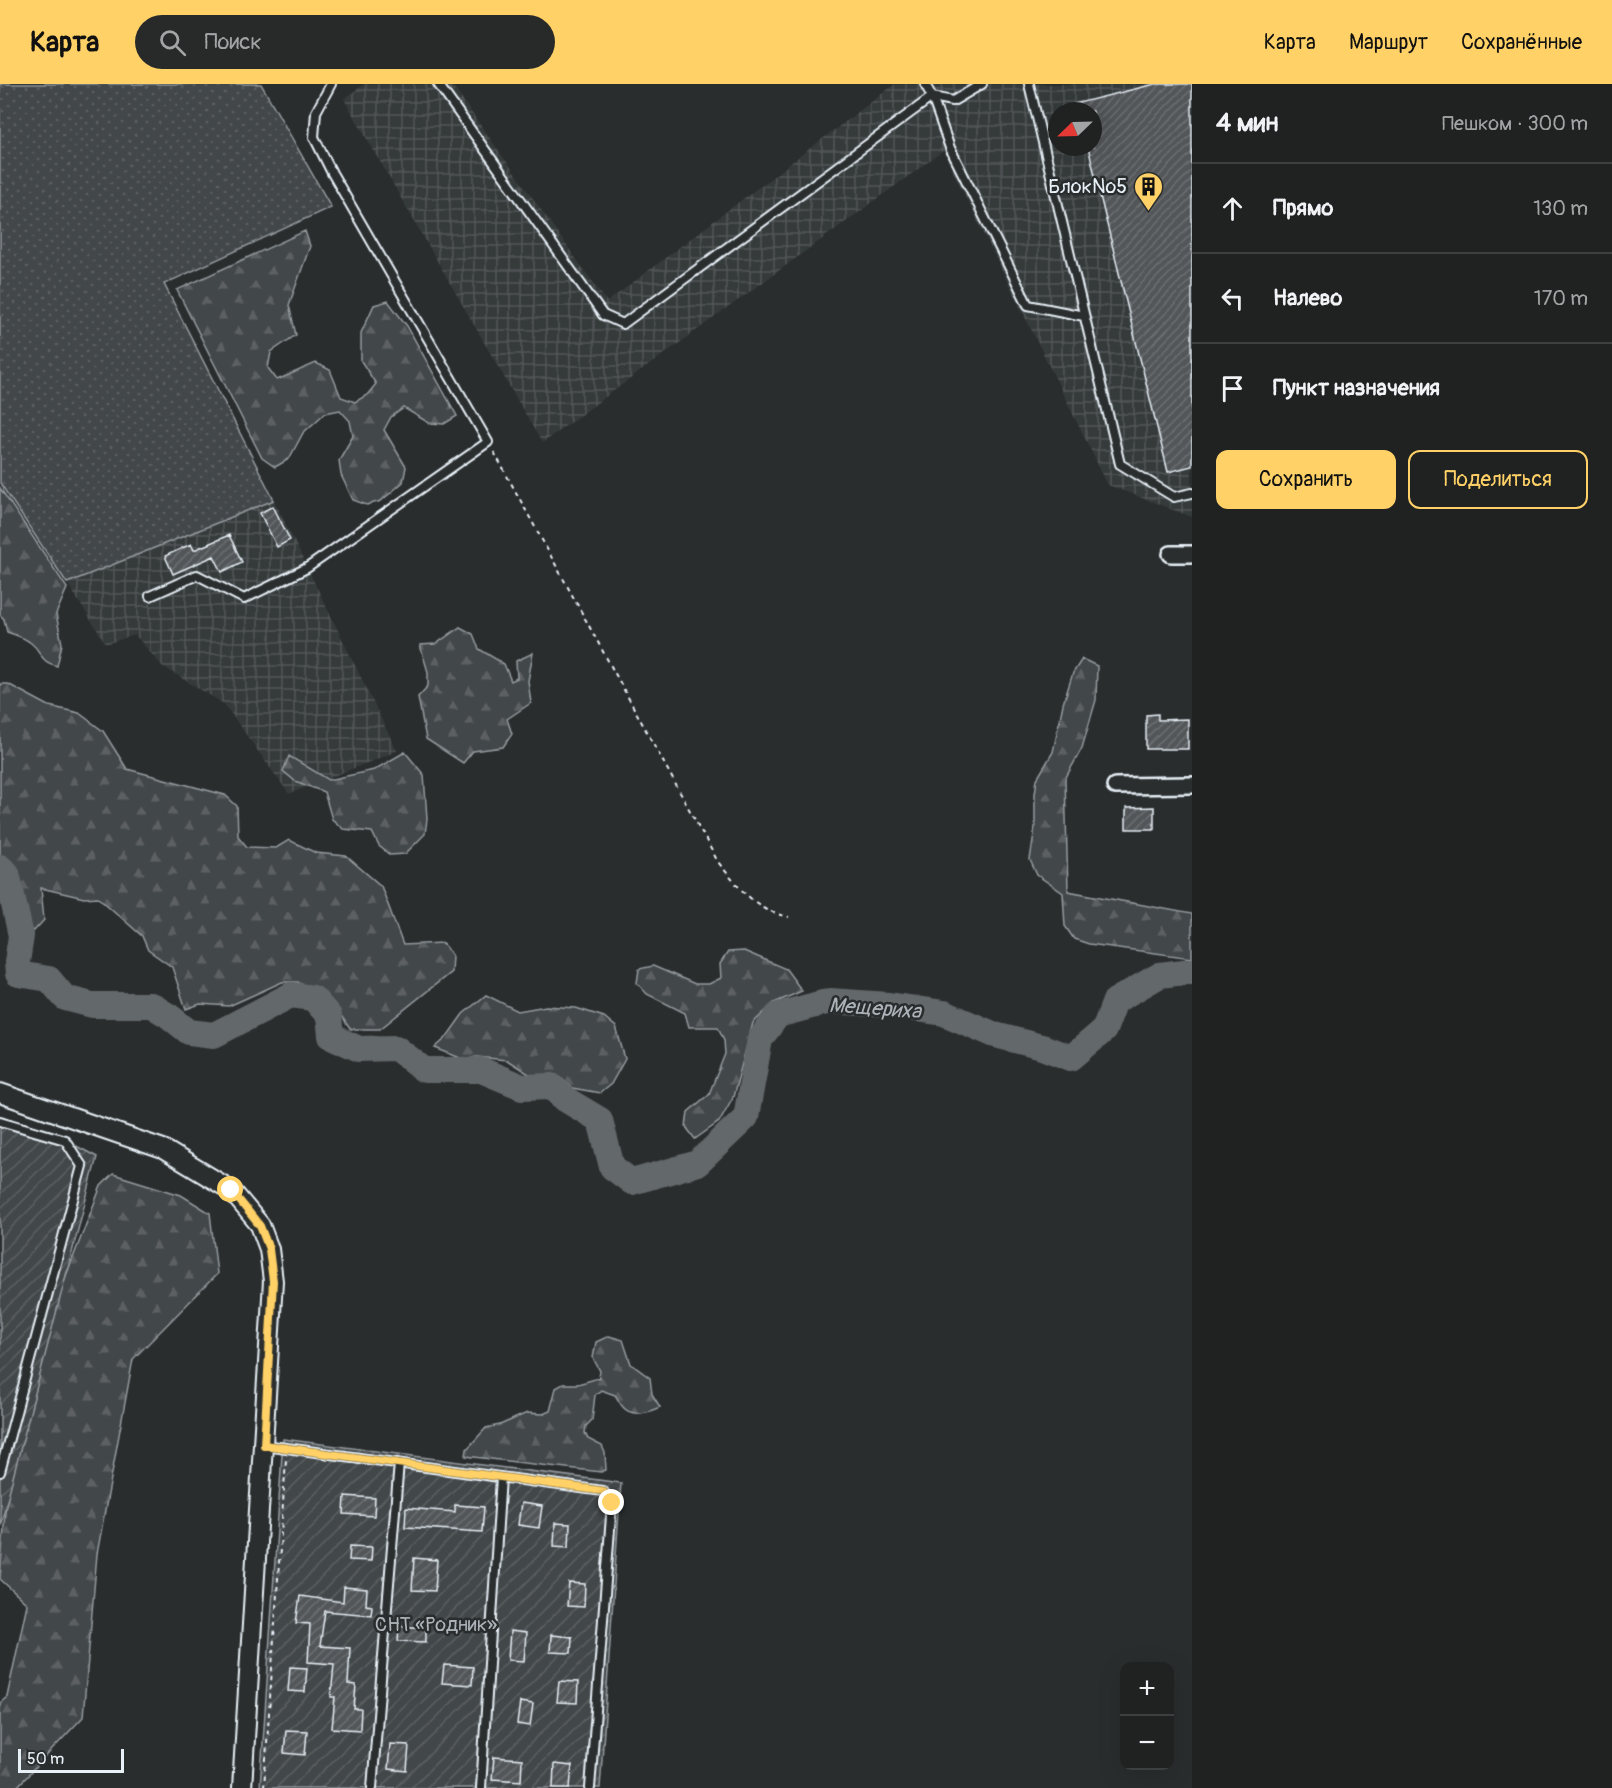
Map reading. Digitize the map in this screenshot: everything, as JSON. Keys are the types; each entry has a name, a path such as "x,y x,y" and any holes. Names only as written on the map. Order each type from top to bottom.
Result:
{"street":[{"path":"1171,554 1192,554"},
{"path":"1115,786 1192,785"},
{"path":"0,1093 163,1149 231,1190 260,1226 269,1249 273,1281 242,1788"}],"lane":[{"path":"150,596 196,575 244,599 307,568 488,442 332,173 314,137 316,112 331,84"},
{"path":"438,84 603,315 623,324 932,97 953,101 982,84"},
{"path":"925,84 950,148 1028,305 1084,316"},
{"path":"1029,84 1120,464 1174,497 1192,493"},
{"path":"0,1121 65,1140 82,1166 0,1472"},
{"path":"264,1445 603,1491 612,1503 590,1788"},
{"path":"372,1788 399,1463"},
{"path":"482,1788 501,1477"}],"path":[{"path":"488,442 718,862 744,893 772,913 789,917"},
{"path":"264,1788 286,1448"}],"shaded area":[{"path":"364,84 451,84 607,302 895,84 1192,84 1192,517 1108,485 943,151 542,443 344,99"},
{"path":"274,500 397,751 289,794 224,704 162,666 135,635 106,644 67,583"}],"green space":[{"path":"0,84 261,84 331,207 164,284 274,500 67,583 0,483"},
{"path":"305,231 310,246 289,305 296,335 271,352 268,368 277,380 316,363 330,370 341,397 355,402 367,395 376,384 361,361 361,333 374,305 388,301 407,326 457,416 444,424 429,423 404,408 391,417 384,430 406,467 403,482 381,501 367,505 353,500 341,475 339,460 353,436 350,421 340,410 325,413 303,433 289,459 275,467 262,458 177,290"},
{"path":"0,488 67,588 56,614 62,644 57,666 43,659 28,641 7,632 4,619 0,615"},
{"path":"460,627 473,634 479,649 504,664 511,681 517,678 516,661 533,653 528,681 531,703 507,719 512,734 503,747 473,751 463,763 426,739 418,697 428,686 428,672 420,645 436,644"},
{"path":"1082,659 1097,666 1096,700 1082,748 1065,779 1068,891 1192,914 1192,958 1089,944 1074,939 1065,926 1063,893 1037,875 1030,860 1035,827 1037,779 1053,752 1063,704 1073,673"},
{"path":"0,684 8,684 49,706 79,713 103,731 127,769 225,795 237,806 238,836 247,847 276,848 289,840 316,853 346,856 381,886 403,945 443,943 452,955 451,972 380,1029 350,1029 334,1005 298,982 282,982 229,1006 200,1004 186,1009 172,967 148,950 142,936 98,897 84,898 41,888 44,920 34,931 24,923 10,867 0,859"},
{"path":"405,752 424,775 427,819 425,834 405,854 390,855 379,846 372,832 343,829 332,819 324,792 295,781 283,771 289,756 329,780 374,770"},
{"path":"744,951 786,969 802,991 774,1003 753,1023 733,1097 719,1122 695,1139 686,1127 688,1112 709,1094 725,1054 724,1040 718,1027 689,1027 685,1013 647,994 637,983 639,969 653,966 695,984 709,984 721,978 720,964 728,952"},
{"path":"486,995 518,1011 546,1006 576,1008 604,1017 616,1027 625,1059 611,1084 600,1093 572,1088 562,1078 532,1076 507,1060 477,1057 463,1059 435,1048 446,1038 463,1014"},
{"path":"0,1116 65,1140 97,1157 0,1527"},
{"path":"113,1174 181,1195 210,1213 217,1274 133,1359 97,1554 83,1717 16,1788 0,1788 0,1703 7,1697 27,1604 0,1579 8,1473 55,1304 101,1186"},
{"path":"609,1336 623,1340 631,1364 650,1378 652,1394 660,1407 636,1413 623,1407 615,1395 601,1390 595,1395 592,1420 586,1426 585,1433 588,1439 602,1446 605,1453 606,1470 601,1472 466,1456 467,1449 486,1428 500,1425 527,1413 543,1414 550,1411 556,1388 563,1384 578,1384 599,1378 600,1371 593,1358 596,1342"},
{"name":"СНТ «Родник»","path":"283,1439 621,1483 600,1788 260,1788"}],"building":[{"name":"Блок№5","path":"1155,84 1192,84 1192,466 1168,472 1090,156 1102,156 1102,102 1082,102"},
{"path":"273,506 290,540 277,547 260,513"},
{"path":"229,535 242,562 222,572 214,556 173,574 165,556 191,544 194,550"},
{"path":"1158,714 1158,720 1188,719 1188,749 1146,749 1146,715"},
{"path":"1154,807 1154,829 1126,829 1126,808"},
{"path":"345,1496 375,1498 374,1516 344,1514"},
{"path":"521,1503 542,1506 539,1528 518,1525"},
{"path":"455,1505 484,1507 482,1532 405,1527 406,1508 455,1512"},
{"path":"555,1523 570,1524 569,1547 554,1546"},
{"path":"350,1546 372,1547 371,1561 349,1560"},
{"path":"414,1558 437,1560 435,1591 412,1590"},
{"path":"569,1583 585,1584 584,1607 567,1606"},
{"path":"344,1587 367,1589 366,1605 372,1606 371,1615 325,1611 320,1646 350,1648 348,1684 356,1685 354,1709 361,1709 360,1730 332,1728 335,1697 331,1697 334,1664 308,1662 310,1624 296,1623 300,1596 343,1602"},
{"path":"399,1626 426,1628 426,1642 398,1641"},
{"path":"510,1631 526,1633 524,1661 508,1660"},
{"path":"551,1635 572,1637 571,1653 550,1652"},
{"path":"444,1665 473,1667 472,1685 442,1683"},
{"path":"290,1667 307,1668 305,1692 288,1691"},
{"path":"559,1681 578,1682 577,1703 557,1702"},
{"path":"520,1702 533,1704 530,1726 517,1724"},
{"path":"286,1730 307,1731 305,1755 284,1753"},
{"path":"390,1744 409,1745 407,1771 388,1769"},
{"path":"494,1757 522,1759 521,1781 492,1779"},
{"path":"554,1764 572,1766 570,1788 553,1788"}],"waterway":[{"name":"Мещериха","path":"0,867 7,873 21,936 17,962 18,974 49,979 65,998 92,1005 151,1005 189,1032 214,1035 291,995 313,998 329,1016 331,1036 359,1049 396,1048 424,1070 481,1070 522,1087 552,1086 565,1099 600,1120 612,1167 632,1182 698,1163 746,1117 760,1039 778,1015 830,1001 889,1005 944,1013 995,1035 1042,1047 1071,1058 1104,1030 1115,1001 1160,975 1192,971"}],"place":[{"name":"Блок№5","path":"1148,212"}],"route":[{"path":"231,1190 260,1226 269,1249 273,1281 264,1445 603,1491 612,1503"}]}
